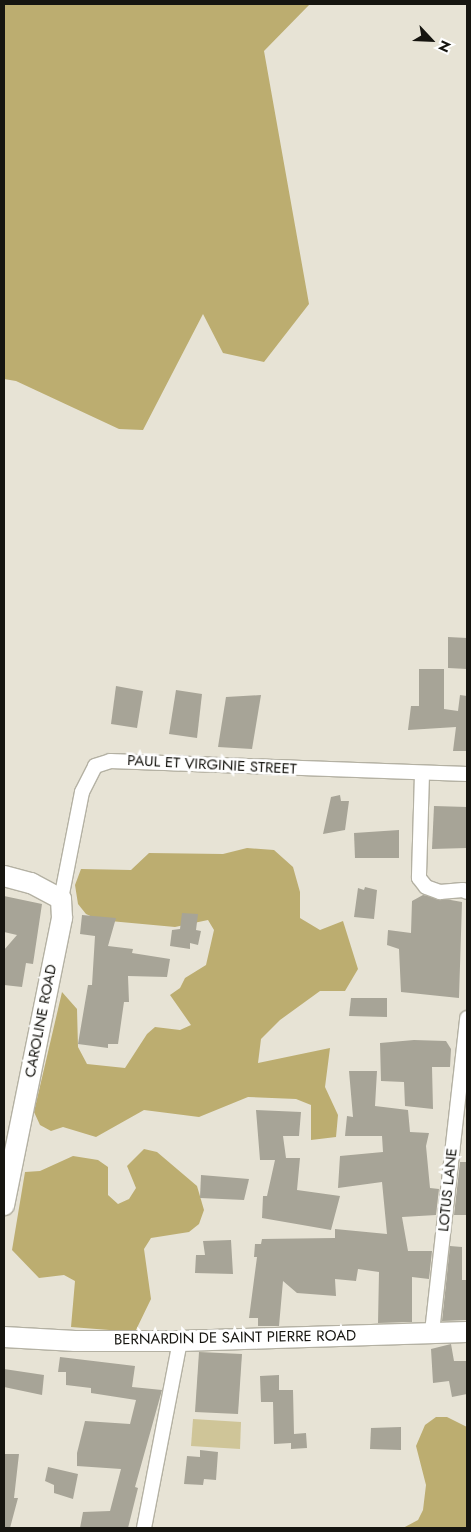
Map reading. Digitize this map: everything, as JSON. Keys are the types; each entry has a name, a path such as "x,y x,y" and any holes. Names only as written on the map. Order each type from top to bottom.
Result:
{"main road":[{"path":"4,876 31,883 61,899"},
{"name":"CAROLINE ROAD","path":"4,1205 62,918 61,899"},
{"name":"BERNARDIN DE SAINT PIERRE ROAD","path":"4,1337 74,1341 180,1342 467,1332"}],"street":[{"name":"PAUL ET VIRGINIE STREET","path":"61,899 82,792 95,766 110,760 422,774 467,774"},
{"path":"422,774 418,878 426,886 440,892 463,890 467,892"},
{"name":"LOTUS LANE","path":"432,1332 467,1018"},
{"path":"144,1528 180,1342"}],"shaded area":[{"path":"4,4 310,4 264,51 309,304 264,362 223,353 203,314 143,430 119,429 16,381 4,379"},
{"path":"247,848 274,850 293,867 300,892 300,918 320,930 343,921 358,969 345,991 320,991 280,1020 261,1039 258,1063 330,1048 325,1087 338,1115 336,1137 311,1140 311,1105 296,1099 248,1097 199,1117 144,1110 96,1137 63,1127 51,1131 40,1125 34,1112 62,992 77,1009 78,1047 87,1064 125,1068 147,1034 155,1027 180,1030 191,1025 170,995 180,988 185,978 206,965 214,930 208,920 175,927 99,920 86,914 78,904 75,885 81,869 131,870 149,853 223,854"},
{"path":"144,1149 157,1152 197,1186 204,1210 199,1224 189,1232 151,1238 144,1249 151,1299 135,1332 71,1327 75,1281 64,1275 39,1278 12,1250 25,1172 40,1171 73,1156 98,1160 108,1167 108,1195 118,1204 129,1199 136,1188 127,1166"},
{"path":"436,1417 447,1417 467,1427 467,1528 403,1528 418,1520 423,1510 426,1485 416,1446 425,1425"},
{"path":"193,1419 241,1422 240,1449 191,1446"}],"building":[{"path":"448,637 467,638 467,669 448,668"},
{"path":"419,669 444,669 444,709 458,711 460,695 467,696 467,751 453,751 456,727 408,730 411,706 419,706"},
{"path":"116,686 143,691 137,728 111,724"},
{"path":"176,690 202,694 197,738 169,734"},
{"path":"261,695 252,749 218,747 226,697"},
{"path":"340,795 341,801 349,801 345,830 323,834 331,797"},
{"path":"434,806 467,807 467,848 432,849"},
{"path":"399,830 399,858 355,858 354,833"},
{"path":"365,887 377,890 374,919 354,917 358,888 364,890"},
{"path":"423,895 462,902 459,998 401,992 399,949 387,945 388,930 411,933 412,901"},
{"path":"4,896 42,904 33,964 26,963 22,987 4,985 4,950 17,935 4,932"},
{"path":"182,913 198,914 196,930 201,931 198,945 190,943 190,949 170,946 172,930 180,929"},
{"path":"82,915 116,918 108,946 133,949 132,953 170,959 167,977 128,976 129,1002 124,1002 118,1044 108,1044 108,1048 78,1044 88,985 92,985 95,936 80,934"},
{"path":"351,998 387,998 387,1017 349,1016"},
{"path":"414,1040 446,1041 451,1049 450,1067 432,1067 433,1109 405,1106 404,1082 381,1081 380,1043"},
{"path":"349,1071 377,1071 375,1106 408,1110 410,1132 429,1133 426,1146 430,1188 439,1189 436,1215 402,1217 408,1251 432,1251 429,1279 412,1277 412,1322 378,1323 379,1272 358,1269 356,1281 335,1279 336,1296 297,1293 283,1281 279,1326 258,1326 258,1318 249,1318 257,1257 254,1257 255,1244 261,1244 262,1239 335,1238 335,1229 387,1234 382,1182 338,1188 340,1156 383,1152 382,1136 345,1136 347,1116 353,1117"},
{"path":"256,1110 301,1112 299,1136 283,1136 286,1158 300,1158 297,1190 340,1196 331,1230 262,1218 263,1196 267,1196 275,1160 260,1160"},
{"path":"460,1162 467,1162 467,1215 454,1215"},
{"path":"201,1175 249,1179 244,1200 200,1198"},
{"path":"231,1240 233,1274 195,1273 196,1255 205,1255 203,1241"},
{"path":"450,1246 462,1247 462,1280 467,1280 467,1320 442,1321"},
{"path":"451,1344 454,1361 467,1361 467,1394 452,1397 449,1381 433,1383 431,1349"},
{"path":"199,1352 242,1354 238,1414 195,1412"},
{"path":"60,1357 135,1366 132,1387 162,1390 135,1487 138,1488 128,1528 80,1528 83,1512 110,1511 121,1469 77,1466 77,1453 85,1421 130,1424 136,1400 91,1393 91,1388 66,1385 66,1372 58,1372"},
{"path":"4,1369 44,1375 42,1395 4,1387"},
{"path":"279,1375 279,1390 293,1390 294,1434 306,1433 307,1448 291,1449 291,1443 274,1444 273,1402 261,1402 260,1376"},
{"path":"401,1427 401,1450 370,1449 371,1428"},
{"path":"200,1450 218,1452 216,1480 204,1479 203,1485 184,1484 187,1456 200,1457"},
{"path":"4,1454 19,1454 14,1498 18,1498 10,1528 4,1528"},
{"path":"48,1467 78,1474 73,1499 54,1493 54,1485 45,1481"}]}
